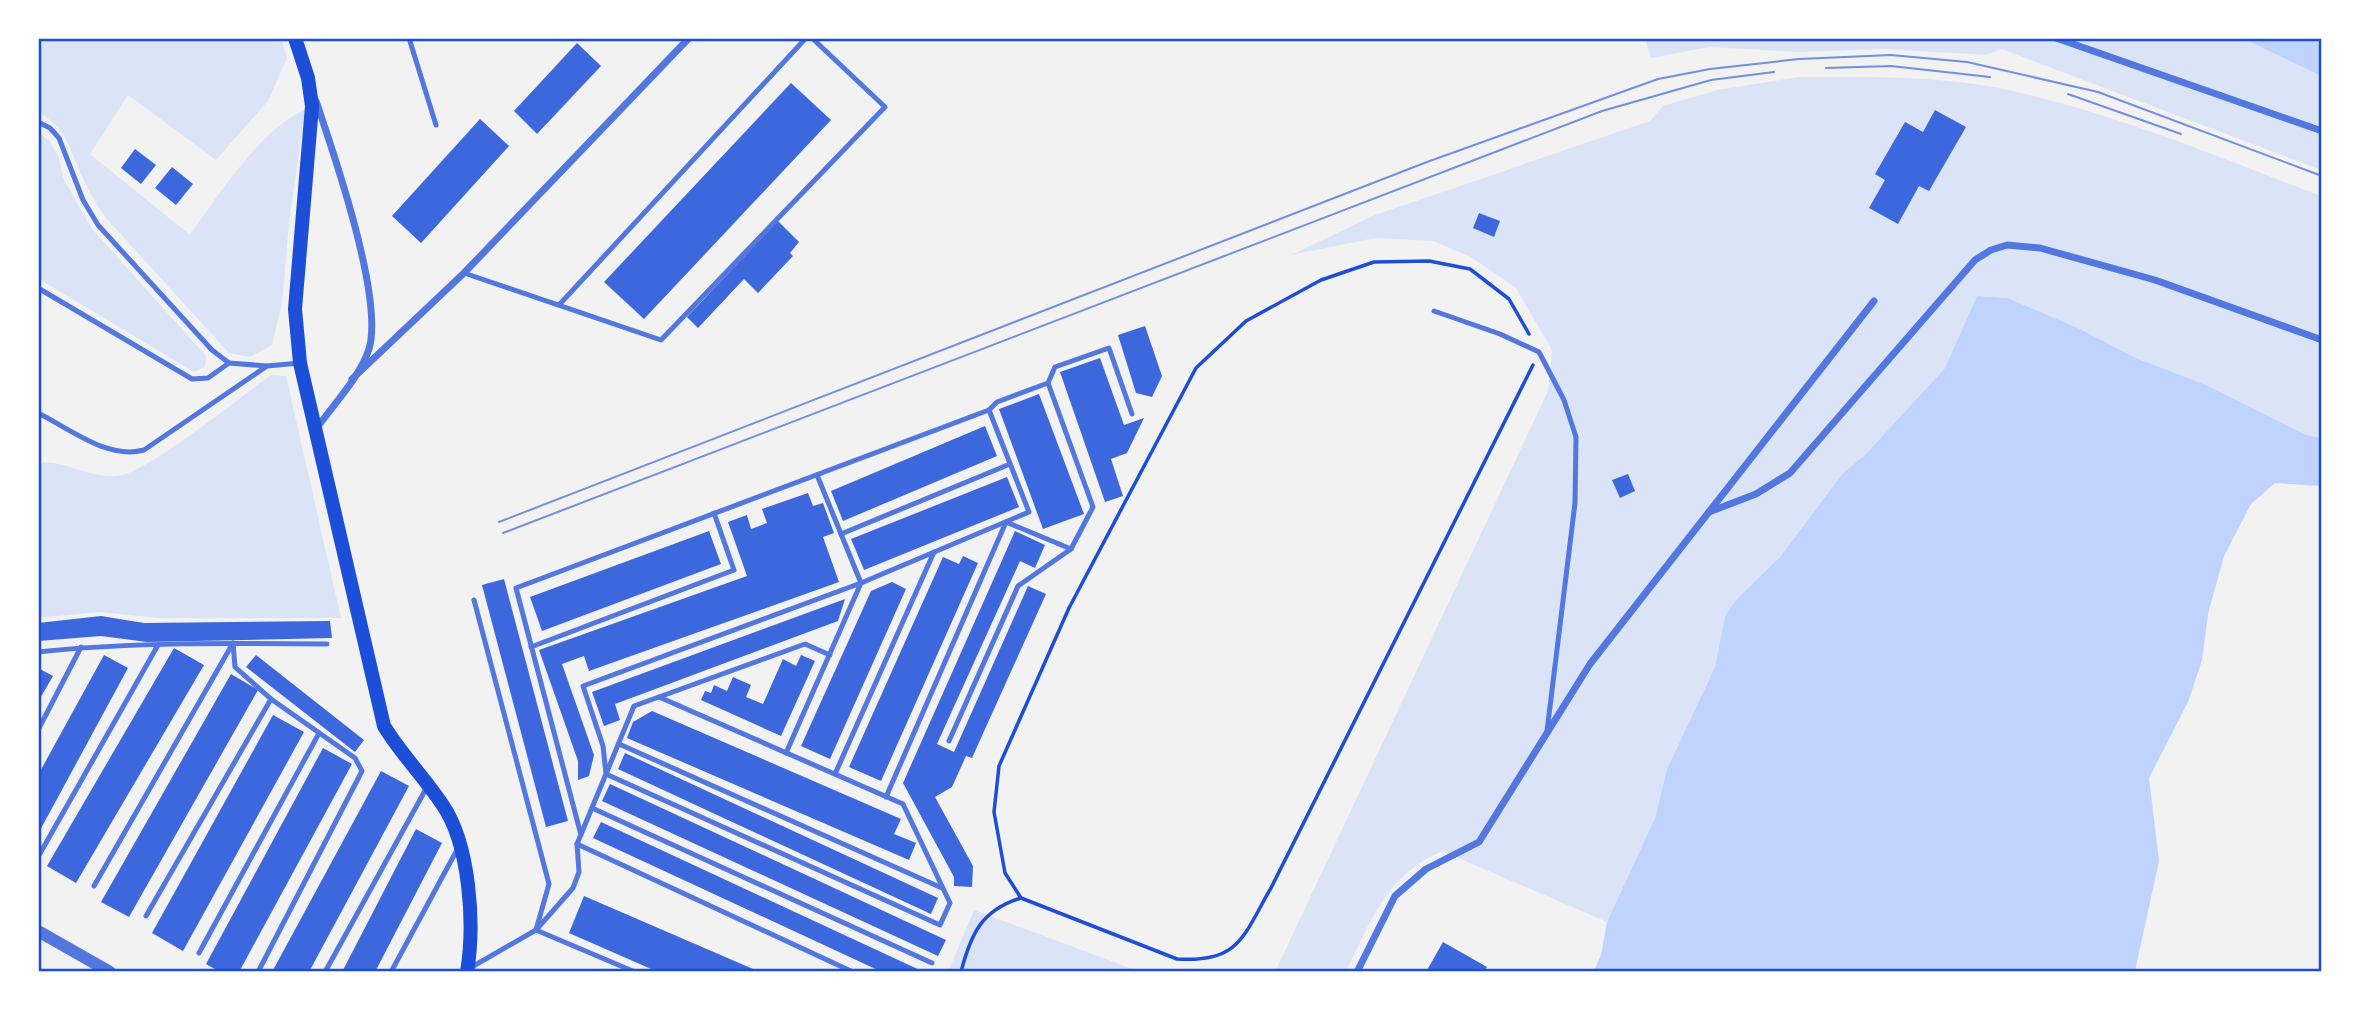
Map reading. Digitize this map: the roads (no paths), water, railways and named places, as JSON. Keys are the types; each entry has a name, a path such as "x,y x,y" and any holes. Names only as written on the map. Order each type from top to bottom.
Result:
{"main road":[{"path":"295,38 308,78 312,106 295,309 300,363 384,726 443,804 458,846 469,899 472,937 467,971"}],"street":[{"path":"352,379 464,272 689,38"},
{"path":"2056,38 2322,131"},
{"path":"308,78 353,225 373,316 373,333 368,353 316,430"},
{"path":"1710,512 1756,494 1790,473 1975,260 1991,250 2007,245 2040,248 2155,280 2322,340"},
{"path":"1357,971 1395,896 1426,869 1479,842 1590,664 1874,301"},
{"path":"38,931 110,971"}],"lane":[{"path":"409,38 436,125"},
{"path":"559,305 806,38"},
{"path":"464,272 661,340 885,107 812,38"},
{"path":"38,122 50,128 59,138 83,200 98,225 212,350 229,363 268,366 300,363"},
{"path":"38,288 192,379 208,378 229,363"},
{"path":"1434,311 1500,334 1539,352 1564,400 1576,437 1575,503 1546,734"},
{"path":"949,741 1018,586 1071,550 1093,507 1048,383 1055,367 1109,348 1132,414"},
{"path":"38,413 113,451 131,454 144,450 268,366"},
{"path":"581,835 516,588 989,410 997,402 1048,383"},
{"path":"606,774 603,746 583,686 861,583 1029,512 989,410"},
{"path":"841,534 1010,464"},
{"path":"786,753 861,583 817,475"},
{"path":"531,647 734,570 714,513"},
{"path":"1006,522 1071,550"},
{"path":"886,797 1006,522"},
{"path":"835,775 934,552"},
{"path":"474,600 549,884 536,930"},
{"path":"233,643 235,667 318,735 355,758 362,771 258,971"},
{"path":"94,886 233,643"},
{"path":"38,652 81,647 327,643"},
{"path":"467,971 536,930 573,888 579,872 577,844 634,706 805,644 830,655"},
{"path":"38,858 158,645"},
{"path":"38,730 81,647"},
{"path":"606,774 940,925 950,903 903,804 659,697"},
{"path":"146,916 271,699"},
{"path":"199,953 318,735"},
{"path":"619,744 942,888"},
{"path":"325,971 427,786"},
{"path":"592,808 932,963"},
{"path":"577,844 853,971"},
{"path":"391,971 458,846"},
{"path":"536,930 635,971"}],"water":[{"path":"2244,39 2321,39 2321,76"},
{"path":"1977,296 2008,298 2078,328 2136,358 2206,385 2306,435 2321,438 2321,486 2275,483 2251,504 2224,556 2208,614 2202,660 2188,702 2149,778 2159,861 2135,971 1594,971 1601,955 1607,922 1655,818 1667,769 1715,667 1725,616 1738,598 1780,557 1843,473 1865,455 1945,368"}],"tram line":[{"path":"499,522 1427,162 1658,79 1710,69 1799,59 1891,55 1967,62 2098,92 2322,176"},
{"path":"1826,68 1891,66 1990,77"},
{"path":"503,533 1602,111 1711,80 1774,72"},
{"path":"2068,94 2181,134"}]}
